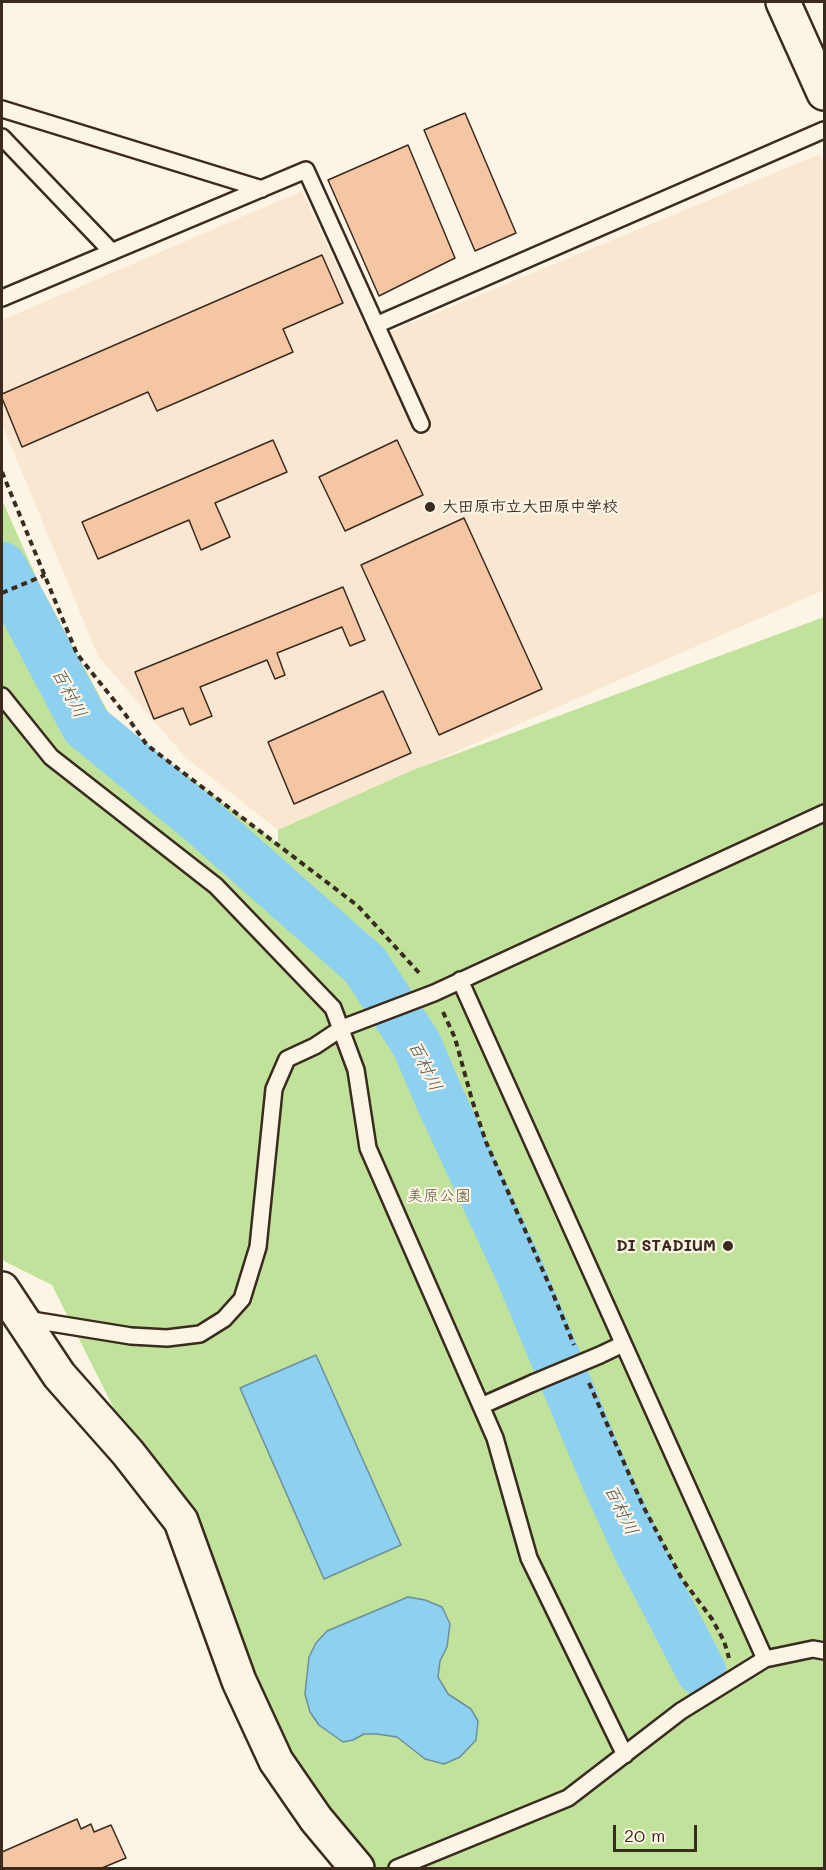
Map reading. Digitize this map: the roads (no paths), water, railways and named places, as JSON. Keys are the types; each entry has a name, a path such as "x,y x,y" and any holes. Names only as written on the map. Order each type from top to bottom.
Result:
{"street":[{"path":"783,2 825,93"},
{"path":"2,1289 59,1375 128,1453 181,1521 239,1681 276,1761 316,1820 357,1869"}],"lane":[{"path":"2,110 262,189"},
{"path":"376,325 825,130"},
{"path":"2,137 112,252"},
{"path":"2,298 306,170 421,424"},
{"path":"2,696 51,757 216,886 333,1008 356,1070 368,1148 495,1438 529,1558 625,1755"},
{"path":"22,1319 167,1338 200,1334 224,1319 242,1299 258,1247 274,1089 287,1059 315,1046 342,1028 434,993 825,813"},
{"path":"460,980 765,1659"},
{"path":"481,1406 623,1344"},
{"path":"397,1869 568,1798 681,1711 765,1659 813,1649 825,1651"}],"water":[{"path":"316,1355 401,1545 324,1579 240,1388"},
{"path":"408,1597 425,1600 442,1607 450,1624 447,1647 440,1661 438,1677 448,1694 471,1709 478,1721 476,1740 460,1757 444,1764 425,1759 397,1737 364,1734 343,1742 319,1725 310,1712 305,1694 309,1657 316,1643 327,1631"}],"waterway":[{"name":"百村川","path":"2,567 86,726 203,822 365,965 417,1045 518,1268 606,1479 639,1551 701,1671"}],"place":[{"name":"大田原市立大田原中学校","path":"430,507"},
{"name":"DI STADIUM","path":"728,1246"}],"park label":[{"name":"美原公園","path":"439,1196"}]}
